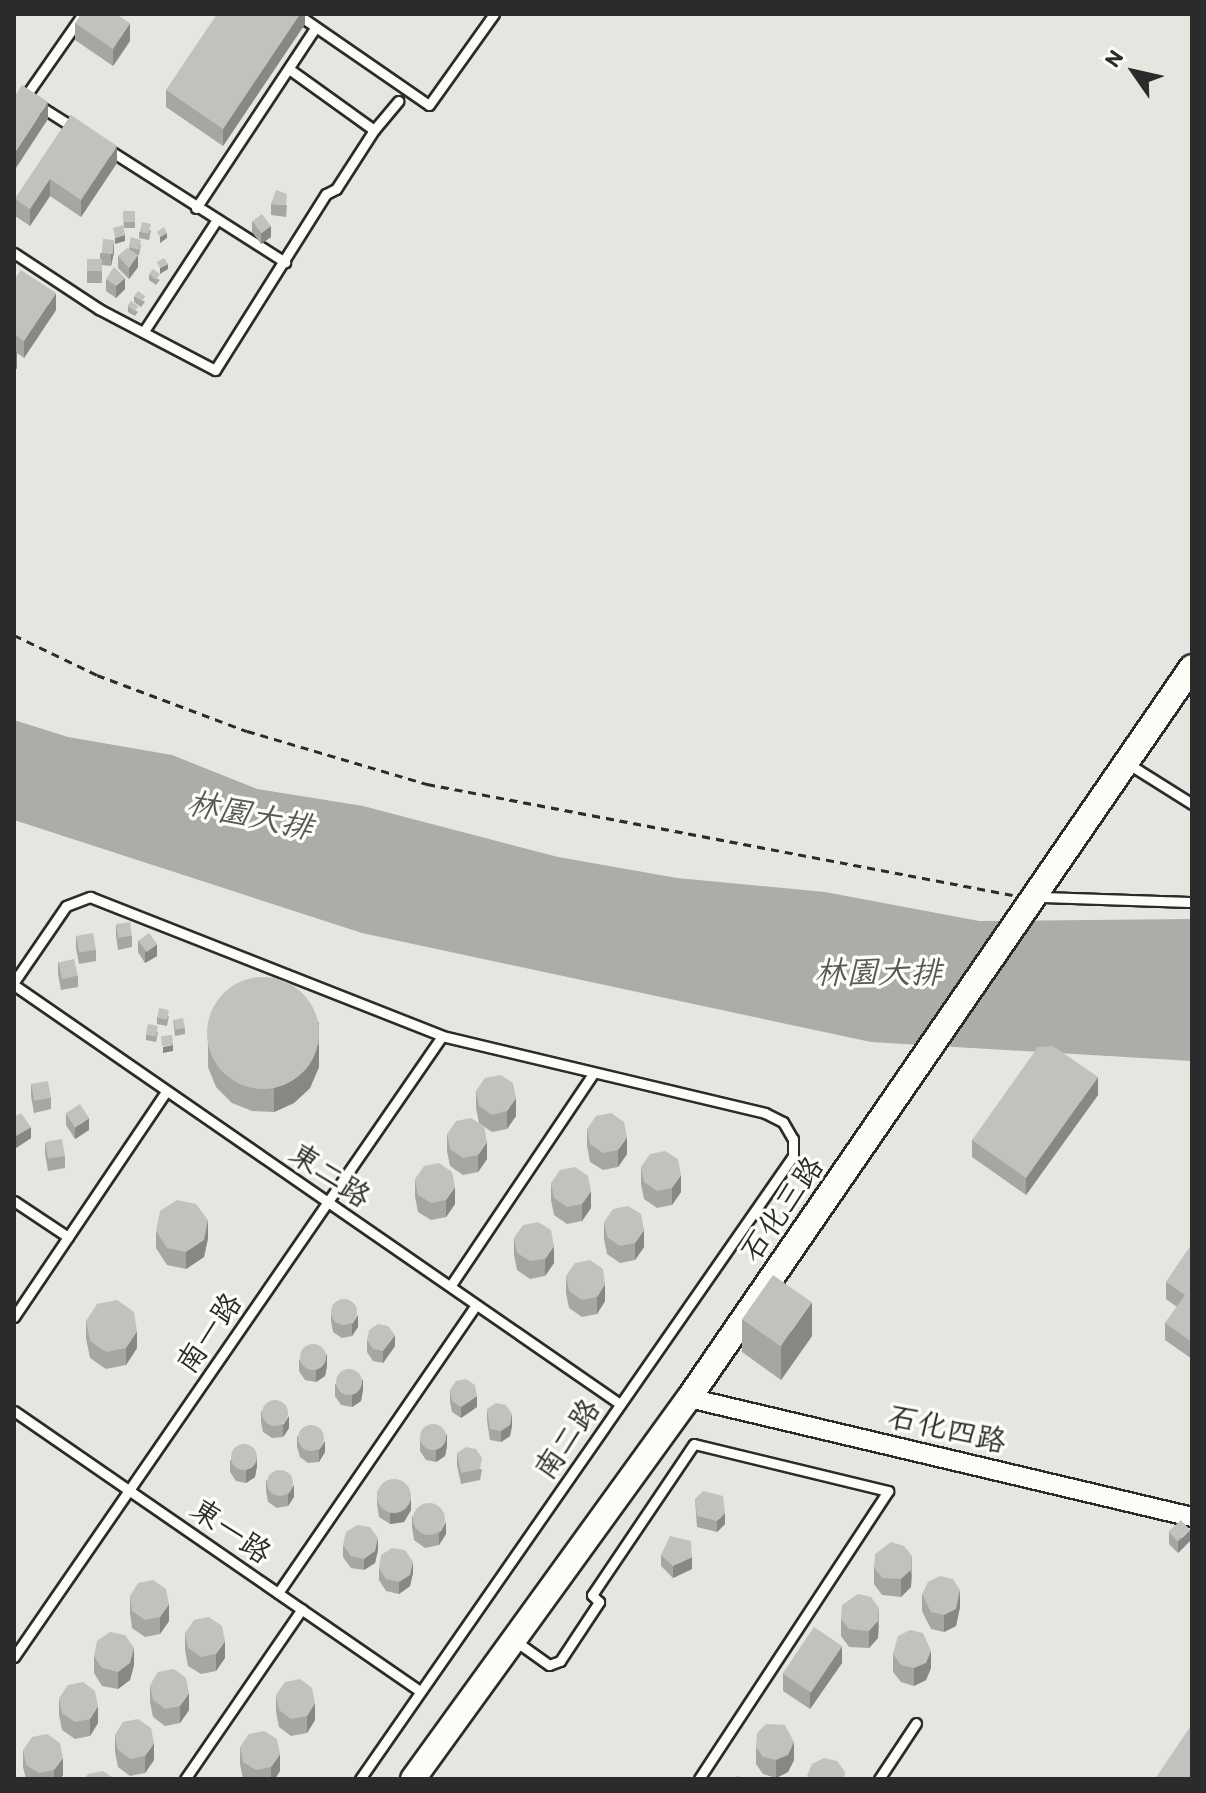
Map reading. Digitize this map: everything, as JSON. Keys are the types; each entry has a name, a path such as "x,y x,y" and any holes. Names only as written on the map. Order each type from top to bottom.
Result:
{"street":[{"name":"石化三路","path":"413,1779 689,1398 908,1085 1192,667"},
{"name":"石化四路","path":"689,1398 1192,1517"}],"lane":[{"path":"14,108 83,14"},
{"path":"297,14 314,30 429,105 494,14"},
{"path":"196,208 314,30"},
{"path":"289,69 374,130"},
{"path":"23,96 90,138"},
{"path":"14,265 18,255 99,309 144,331 197,364 215,370 374,130 398,101"},
{"path":"103,147 285,262"},
{"path":"144,331 216,221"},
{"path":"1127,762 1192,804"},
{"path":"1040,891 1192,902"},
{"path":"14,984 66,906 90,897 442,1036 593,1074 451,1285"},
{"name":"東二路","path":"14,984 620,1404"},
{"name":"南一路","path":"14,1657 442,1036"},
{"name":"南二路","path":"360,1779 793,1156 793,1139 783,1122 765,1113 593,1074"},
{"path":"14,1317 166,1092"},
{"path":"14,1201 68,1237"},
{"path":"278,1593 476,1305"},
{"name":"東一路","path":"14,1411 420,1691"},
{"path":"514,1640 549,1665 560,1661 599,1602 592,1595 694,1444 888,1491 699,1779"},
{"path":"185,1779 302,1609"},
{"path":"879,1779 916,1723"}],"path":[{"path":"14,635 97,675 247,731 427,784 1040,891"}],"shaded area":[{"path":"14,14 1192,14 1192,1779 14,1779"}],"water":[{"name":"林園大排","path":"14,720 68,737 172,755 257,789 363,806 558,857 677,878 825,892 979,921 1192,919 1192,1061 871,1042 362,933 14,820"}],"building":[{"path":"81,14 116,14 130,23 113,49 75,23"},
{"path":"217,14 300,14 223,129 166,90"},
{"path":"22,85 48,102 14,154 14,97"},
{"path":"71,115 117,146 81,200 50,179 30,209 15,199"},
{"path":"276,190 287,194 286,205 271,204"},
{"path":"123,211 135,211 135,222 123,222"},
{"path":"262,214 271,226 261,233 252,221"},
{"path":"142,222 151,224 149,234 140,232"},
{"path":"123,225 125,235 115,238 113,228"},
{"path":"164,227 167,233 160,237 157,232"},
{"path":"131,237 141,240 139,250 129,247"},
{"path":"103,239 114,240 113,254 102,253"},
{"path":"127,248 138,255 129,268 118,256"},
{"path":"164,258 168,264 160,268 157,262"},
{"path":"87,259 102,259 102,271 87,271"},
{"path":"114,267 125,278 116,286 106,279"},
{"path":"153,269 160,274 156,280 149,274"},
{"path":"21,270 56,293 24,341 14,334 14,280"},
{"path":"138,291 145,296 142,301 134,296"},
{"path":"131,301 138,306 135,311 127,306"},
{"path":"130,922 132,936 118,938 116,924"},
{"path":"93,933 96,950 79,953 76,936"},
{"path":"149,933 157,944 147,952 138,941"},
{"path":"74,959 78,976 62,979 58,963"},
{"path":"263,977 284,981 302,994 315,1012 319,1033 315,1054 302,1072 284,1085 263,1089 242,1085 224,1072 211,1054 207,1033 211,1012 224,994 242,981"},
{"path":"159,1008 169,1010 167,1020 157,1018"},
{"path":"183,1018 185,1028 175,1030 173,1020"},
{"path":"148,1024 158,1026 156,1037 146,1035"},
{"path":"172,1035 173,1045 162,1046 161,1036"},
{"path":"1053,1046 1098,1077 1026,1178 972,1140 1038,1047"},
{"path":"501,1075 513,1083 516,1098 507,1111 492,1115 479,1106 476,1091 485,1078"},
{"path":"48,1081 51,1098 34,1101 31,1084"},
{"path":"80,1104 89,1118 75,1128 66,1113"},
{"path":"21,1113 31,1127 16,1136 14,1117"},
{"path":"611,1113 624,1122 627,1137 618,1150 603,1153 590,1144 587,1129 596,1116"},
{"path":"471,1118 484,1126 487,1142 478,1155 463,1158 450,1149 447,1134 456,1121"},
{"path":"62,1139 65,1156 48,1159 45,1142"},
{"path":"665,1151 678,1159 681,1175 672,1188 657,1191 644,1182 641,1167 650,1154"},
{"path":"439,1163 452,1172 455,1187 446,1200 431,1203 418,1195 415,1179 424,1166"},
{"path":"575,1167 588,1176 591,1191 582,1204 567,1207 554,1198 551,1183 560,1170"},
{"path":"177,1200 196,1204 208,1220 204,1240 186,1252 167,1248 156,1231 160,1211"},
{"path":"628,1206 641,1214 644,1230 635,1243 620,1246 607,1237 604,1222 613,1209"},
{"path":"538,1222 551,1230 554,1246 545,1259 530,1261 517,1253 514,1238 523,1225"},
{"path":"1192,1244 1192,1342 1165,1323 1185,1295 1166,1282"},
{"path":"590,1260 603,1269 605,1284 597,1297 582,1300 569,1291 566,1276 575,1263"},
{"path":"773,1275 812,1302 781,1346 742,1319"},
{"path":"344,1299 353,1303 357,1312 353,1321 344,1325 335,1321 331,1312 335,1303"},
{"path":"117,1300 134,1312 137,1331 126,1348 106,1352 90,1341 86,1321 97,1304"},
{"path":"378,1324 388,1326 395,1335 383,1351 373,1349 367,1340 369,1330"},
{"path":"313,1344 322,1348 326,1357 322,1366 313,1370 304,1366 300,1357 304,1348"},
{"path":"349,1369 358,1373 362,1382 358,1391 349,1395 340,1391 336,1382 340,1373"},
{"path":"466,1379 475,1385 477,1396 461,1407 452,1401 450,1390 456,1381"},
{"path":"275,1400 284,1404 288,1413 284,1422 275,1426 266,1422 262,1413 266,1404"},
{"path":"496,1403 506,1405 512,1414 510,1425 501,1431 490,1429 487,1409"},
{"path":"433,1424 442,1428 446,1437 442,1446 433,1450 424,1446 420,1437 424,1428"},
{"path":"311,1425 320,1429 324,1438 320,1447 311,1451 302,1447 298,1438 302,1429"},
{"path":"244,1444 253,1448 257,1457 253,1466 244,1470 235,1466 231,1457 235,1448"},
{"path":"466,1447 476,1449 482,1458 480,1469 461,1473 457,1453"},
{"path":"280,1470 289,1474 293,1483 289,1492 280,1496 271,1492 267,1483 271,1474"},
{"path":"394,1479 406,1484 411,1496 406,1508 394,1513 382,1508 377,1496 382,1484"},
{"path":"703,1491 723,1496 725,1513 717,1521 697,1516 695,1499"},
{"path":"429,1503 441,1507 445,1519 441,1531 429,1535 417,1531 413,1519 417,1507"},
{"path":"1181,1520 1190,1530 1177,1541 1168,1531"},
{"path":"357,1525 370,1527 378,1538 375,1551 364,1559 351,1556 343,1545 346,1532"},
{"path":"670,1536 691,1541 692,1557 673,1566 661,1555"},
{"path":"891,1542 904,1546 912,1556 911,1570 901,1579 882,1578 874,1567 875,1554"},
{"path":"392,1548 405,1550 413,1562 410,1575 399,1582 386,1579 379,1568 381,1555"},
{"path":"940,1576 953,1579 960,1590 956,1609 944,1615 931,1612 922,1594 928,1582"},
{"path":"153,1580 166,1589 169,1604 160,1617 145,1620 132,1611 130,1596 138,1583"},
{"path":"858,1594 871,1597 879,1608 878,1621 869,1631 849,1629 841,1619 842,1605"},
{"path":"209,1617 222,1626 225,1641 216,1654 201,1657 188,1648 185,1633 194,1620"},
{"path":"814,1627 842,1646 811,1692 783,1673"},
{"path":"910,1630 923,1633 931,1651 926,1663 914,1668 901,1665 893,1654 898,1636"},
{"path":"110,1632 125,1635 134,1648 130,1663 118,1672 102,1668 94,1656 97,1641"},
{"path":"174,1669 186,1678 189,1693 180,1706 165,1709 153,1700 150,1685 158,1672"},
{"path":"300,1679 312,1688 315,1703 307,1716 291,1719 279,1710 276,1695 285,1682"},
{"path":"83,1682 95,1691 98,1706 90,1719 75,1722 62,1713 59,1698 68,1685"},
{"path":"138,1719 151,1728 154,1743 145,1756 130,1759 118,1750 115,1735 123,1722"},
{"path":"766,1724 785,1725 794,1742 788,1755 776,1760 763,1757 756,1747 757,1733"},
{"path":"1192,1724 1192,1779 1155,1779"},
{"path":"264,1731 277,1739 280,1754 271,1767 256,1770 243,1762 240,1747 249,1734"},
{"path":"47,1734 60,1743 63,1758 54,1770 39,1773 26,1765 23,1750 32,1737"},
{"path":"824,1758 837,1761 845,1772 844,1779 809,1779 807,1776 812,1764"},
{"path":"103,1771 115,1779 84,1779 88,1774"}]}
